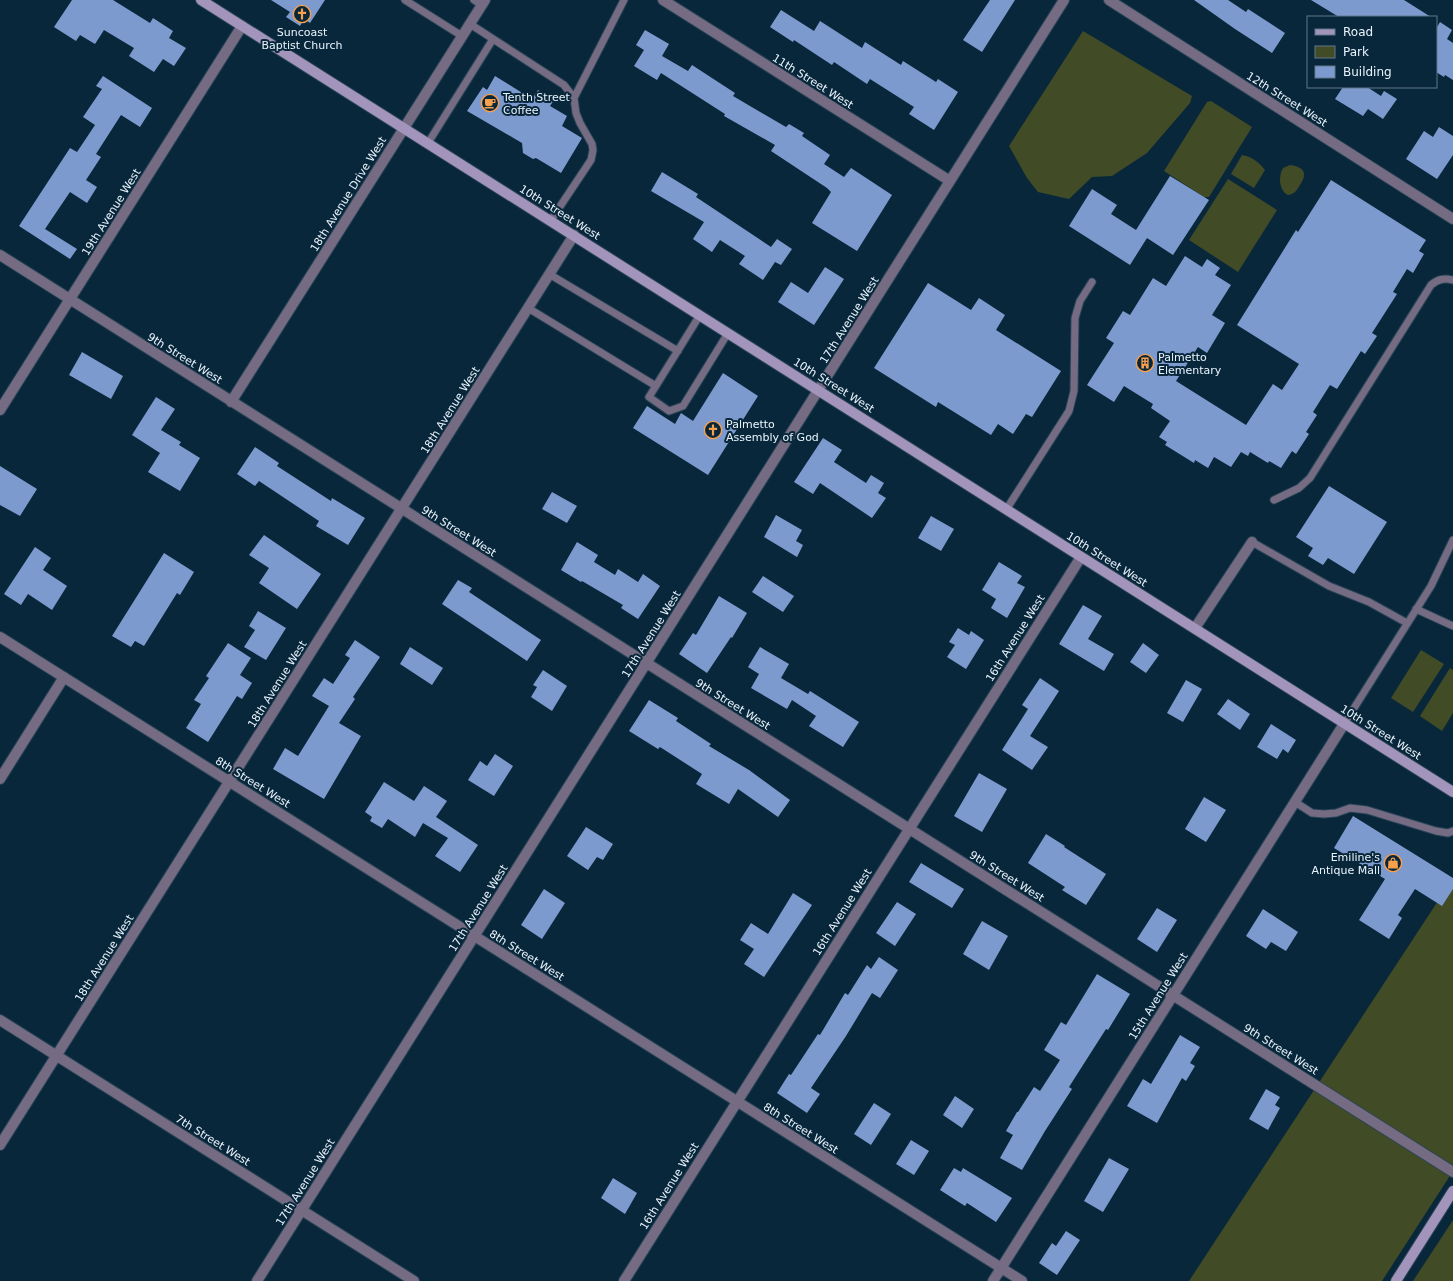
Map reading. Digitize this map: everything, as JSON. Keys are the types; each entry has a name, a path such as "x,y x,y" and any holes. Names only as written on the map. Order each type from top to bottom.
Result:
{"street":[{"name":"10th Street West","path":"201,0 1453,792"},
{"name":"11th Street West","path":"663,0 950,181"},
{"name":"17th Avenue West","path":"257,1281 1064,0"},
{"name":"12th Street West","path":"1109,0 1453,219"},
{"name":"18th Avenue Drive West","path":"231,402 470,24 480,2"},
{"name":"19th Avenue West","path":"0,410 242,26"},
{"name":"18th Avenue West","path":"0,1145 574,235"},
{"name":"9th Street West","path":"0,256 1453,1172"},
{"path":"1195,628 1252,542"},
{"name":"16th Avenue West","path":"624,1281 1081,556"},
{"name":"8th Street West","path":"0,637 1022,1281"},
{"path":"0,779 64,677"},
{"name":"15th Avenue West","path":"993,1281 1344,724"},
{"name":"7th Street West","path":"0,1020 414,1281"},
{"path":"1396,1281 1453,1191"}],"lane":[{"path":"405,0 462,36"},
{"path":"574,98 624,0"},
{"path":"470,24 564,84 574,98 576,113 592,144 593,150 591,160 551,220"},
{"path":"428,143 493,39"},
{"path":"550,274 678,351"},
{"path":"1274,500 1299,488 1310,478 1431,285 1436,280 1453,280"},
{"path":"1006,510 1069,411 1074,391 1075,318 1080,301 1092,282"},
{"path":"528,308 656,386"},
{"path":"700,315 649,397 669,411 683,406 728,333"},
{"path":"1344,724 1431,586 1453,540"},
{"path":"1252,542 1329,586 1369,602 1407,623"},
{"path":"1416,609 1453,626"},
{"path":"1295,802 1312,812 1324,814 1336,813 1350,808 1367,810 1436,831 1448,833 1453,831"}],"green space":[{"path":"1083,31 1192,96 1190,103 1147,153 1112,176 1092,177 1069,199 1038,192 1027,178 1009,146"},
{"path":"1211,101 1252,127 1209,197 1204,197 1164,171 1207,102"},
{"path":"1242,155 1255,160 1265,170 1254,188 1231,174"},
{"path":"1290,165 1299,167 1303,171 1304,177 1297,190 1288,195 1281,187 1280,175 1283,168"},
{"path":"1228,179 1277,210 1238,272 1189,240"},
{"path":"1421,650 1444,664 1413,712 1391,698"},
{"path":"1450,668 1453,670 1453,713 1442,731 1420,716"},
{"path":"1453,878 1453,1171 1382,1281 1189,1281"},
{"path":"1453,1220 1453,1281 1413,1281"}],"building":[{"path":"72,0 113,0 150,23 153,18 173,31 169,38 186,48 174,66 163,59 154,72 129,56 134,48 104,30 95,44 80,35 76,41 54,27"},
{"name":"Suncoast Baptist Church","path":"271,0 325,0 310,23 304,19 300,26 286,17 290,12"},
{"path":"990,0 1015,0 982,52 963,40"},
{"path":"1194,0 1228,0 1246,12 1248,9 1285,33 1272,53"},
{"path":"1311,0 1404,0 1429,16 1337,16"},
{"path":"781,10 814,31 820,21 862,48 865,42 901,65 903,61 936,82 938,79 958,92 934,130 909,114 914,107 870,79 867,84 834,62 832,65 794,40 793,42 770,27"},
{"path":"1440,22 1452,30 1447,39 1453,43 1453,80 1437,73 1437,27"},
{"path":"645,30 669,44 662,56 688,71 692,65 735,93 733,96 786,127 789,124 804,133 802,136 830,155 824,164 844,177 851,168 892,195 857,251 812,223 831,192 827,188 771,151 775,145 724,116 725,114 661,73 657,80 634,66 644,50 636,45"},
{"path":"103,76 152,108 140,127 121,115 96,154 101,157 86,180 97,187 87,203 70,192 45,229 77,249 70,259 19,226 70,148 77,152 95,125 83,117 102,89 96,86"},
{"path":"495,76 532,99 538,90 554,100 550,106 567,116 562,126 582,138 561,173 536,158 533,159 523,153 522,143 467,111 483,87 487,90"},
{"path":"1342,88 1369,88 1381,96 1384,91 1397,99 1383,119 1368,109 1363,116 1335,99"},
{"path":"1439,127 1453,136 1453,155 1437,179 1406,159 1424,131 1433,137"},
{"path":"662,172 698,194 696,197 771,247 777,239 792,249 781,265 775,262 763,280 739,264 745,256 720,240 712,252 693,239 704,222 651,191"},
{"path":"1170,176 1209,200 1173,255 1147,238 1130,265 1069,226 1092,189 1117,205 1111,214 1136,230"},
{"name":"Palmetto Elementary","path":"1331,180 1426,240 1419,251 1424,254 1413,273 1407,269 1393,292 1397,294 1372,333 1377,336 1365,354 1361,351 1337,389 1330,385 1313,412 1317,415 1306,432 1309,434 1296,454 1292,451 1281,468 1269,461 1268,463 1250,452 1248,456 1241,452 1231,467 1214,457 1208,468 1195,460 1194,463 1165,445 1167,442 1159,437 1170,421 1151,408 1153,404 1124,386 1114,402 1087,385 1114,343 1106,338 1123,311 1130,315 1153,278 1166,286 1185,256 1202,267 1207,259 1220,268 1215,275 1231,285 1212,315 1225,323 1207,353 1198,347 1176,381 1246,425 1273,384 1282,390 1299,364 1237,325 1296,230 1298,232"},
{"path":"825,267 844,279 814,325 778,302 791,282 808,293"},
{"path":"928,283 971,310 979,298 1005,315 996,330 1061,371 1032,417 1026,414 1013,434 998,424 991,435 938,402 936,407 874,368"},
{"path":"82,352 123,376 111,399 69,375"},
{"path":"723,373 758,396 708,475 633,428 647,406 675,424 681,413 693,421"},
{"path":"156,397 175,409 161,430 181,442 179,445 200,458 180,491 148,472 160,453 132,435"},
{"path":"823,438 842,450 834,462 866,483 871,475 884,483 878,493 886,498 872,518 820,483 813,494 794,482"},
{"path":"255,447 279,463 277,466 331,501 332,498 365,518 348,545 316,526 319,521 259,481 255,486 237,474"},
{"path":"0,466 37,489 20,516 0,505"},
{"path":"1329,486 1387,522 1354,574 1328,558 1323,565 1308,556 1313,548 1296,537"},
{"path":"552,492 577,506 567,523 542,509"},
{"path":"776,515 802,530 796,541 803,545 797,557 764,537"},
{"path":"931,516 954,529 941,551 918,538"},
{"path":"264,535 321,574 297,609 259,583 269,568 249,555"},
{"path":"577,542 598,555 594,562 615,575 618,569 638,582 643,574 660,586 638,619 621,608 623,605 561,570"},
{"path":"35,547 51,558 43,570 67,586 52,610 28,594 21,605 4,594"},
{"path":"164,553 194,572 180,595 177,593 144,646 135,641 131,647 112,636"},
{"path":"999,562 1022,576 1017,583 1025,587 1007,618 991,608 996,599 982,590"},
{"path":"763,576 794,596 783,612 752,592"},
{"path":"458,580 472,588 469,592 541,640 527,661 442,604"},
{"path":"719,596 747,613 732,638 731,637 707,673 679,654 693,633 696,635"},
{"path":"1083,605 1102,616 1088,639 1114,654 1104,671 1059,644"},
{"path":"258,611 286,628 266,660 244,647 255,630 249,626"},
{"path":"958,628 969,635 971,631 984,640 966,669 947,657 955,645 949,642"},
{"path":"355,640 380,657 353,697 355,699 339,723 361,736 324,799 273,769 285,748 298,756 329,706 312,696 324,678 333,684 350,658 345,655"},
{"path":"228,643 251,658 240,675 252,683 242,699 237,696 208,742 186,728 201,704 194,700 209,678 206,676"},
{"path":"1143,643 1159,655 1146,673 1130,662"},
{"path":"410,647 443,668 432,685 400,664"},
{"path":"760,647 789,664 781,678 808,694 810,691 859,722 843,747 809,726 816,716 792,700 787,709 751,688 759,674 748,667"},
{"path":"543,670 567,686 552,711 531,697 537,687 533,685"},
{"path":"1040,678 1059,691 1030,736 1048,747 1032,770 1002,750 1028,709 1022,705"},
{"path":"1186,680 1202,689 1183,722 1167,713"},
{"path":"1228,699 1250,714 1240,730 1217,714"},
{"path":"649,700 678,718 676,721 711,744 709,746 749,770 790,800 778,817 738,789 729,804 696,784 702,774 660,747 658,749 629,731"},
{"path":"1271,724 1296,740 1288,753 1283,749 1277,759 1257,747"},
{"path":"495,754 513,766 494,796 468,780 480,761 487,766"},
{"path":"979,773 1007,789 982,832 954,816"},
{"path":"384,782 414,801 424,786 447,801 436,817 478,845 460,872 435,856 448,838 423,823 415,837 388,819 382,828 370,821 372,817 365,812"},
{"path":"1204,797 1226,810 1206,842 1185,829"},
{"name":"Emiline's Antique Mall","path":"1353,816 1453,878 1453,889 1442,906 1415,889 1398,915 1402,918 1389,939 1359,920 1385,879 1334,848"},
{"path":"586,827 613,844 603,860 597,857 588,870 567,856"},
{"path":"1046,834 1106,874 1086,905 1062,890 1065,887 1028,863"},
{"path":"921,863 964,889 952,908 909,882"},
{"path":"544,889 565,903 542,939 521,925"},
{"path":"793,893 812,905 764,977 744,964 754,949 740,940 751,923 768,934"},
{"path":"897,902 916,914 895,946 876,933"},
{"path":"1157,908 1177,920 1157,952 1137,939"},
{"path":"1263,909 1298,932 1286,951 1271,942 1266,949 1246,936"},
{"path":"982,921 1008,936 989,970 963,954"},
{"path":"879,957 898,970 880,998 872,993 846,1036 811,1088 820,1094 807,1113 777,1093 789,1074 791,1075 818,1034 820,1035 845,993 848,995 867,965 871,969"},
{"path":"1097,974 1130,994 1108,1030 1106,1029 1069,1087 1072,1089 1022,1170 1000,1158 1013,1135 1006,1131 1034,1087 1040,1091 1060,1060 1044,1050 1061,1022 1066,1025"},
{"path":"1180,1035 1200,1047 1190,1063 1195,1066 1186,1081 1182,1078 1157,1123 1127,1106 1143,1079 1151,1084"},
{"path":"1266,1089 1280,1097 1275,1105 1280,1108 1268,1130 1249,1119"},
{"path":"955,1096 974,1109 962,1128 943,1115"},
{"path":"874,1103 891,1114 871,1145 854,1134"},
{"path":"911,1140 929,1151 914,1175 896,1164"},
{"path":"1109,1158 1129,1169 1103,1212 1084,1201"},
{"path":"954,1168 961,1172 963,1168 1012,1198 996,1222 967,1203 965,1206 940,1190"},
{"path":"613,1178 637,1193 625,1214 601,1198"},
{"path":"1066,1231 1080,1240 1057,1275 1039,1263 1052,1243 1056,1246"}],"place":[{"name":"Suncoast Baptist Church","path":"302,14"},
{"name":"Tenth Street Coffee","path":"490,103"},
{"name":"Palmetto Elementary","path":"1145,363"},
{"name":"Palmetto Assembly of God","path":"713,430"},
{"name":"Emiline's Antique Mall","path":"1393,863"}]}
